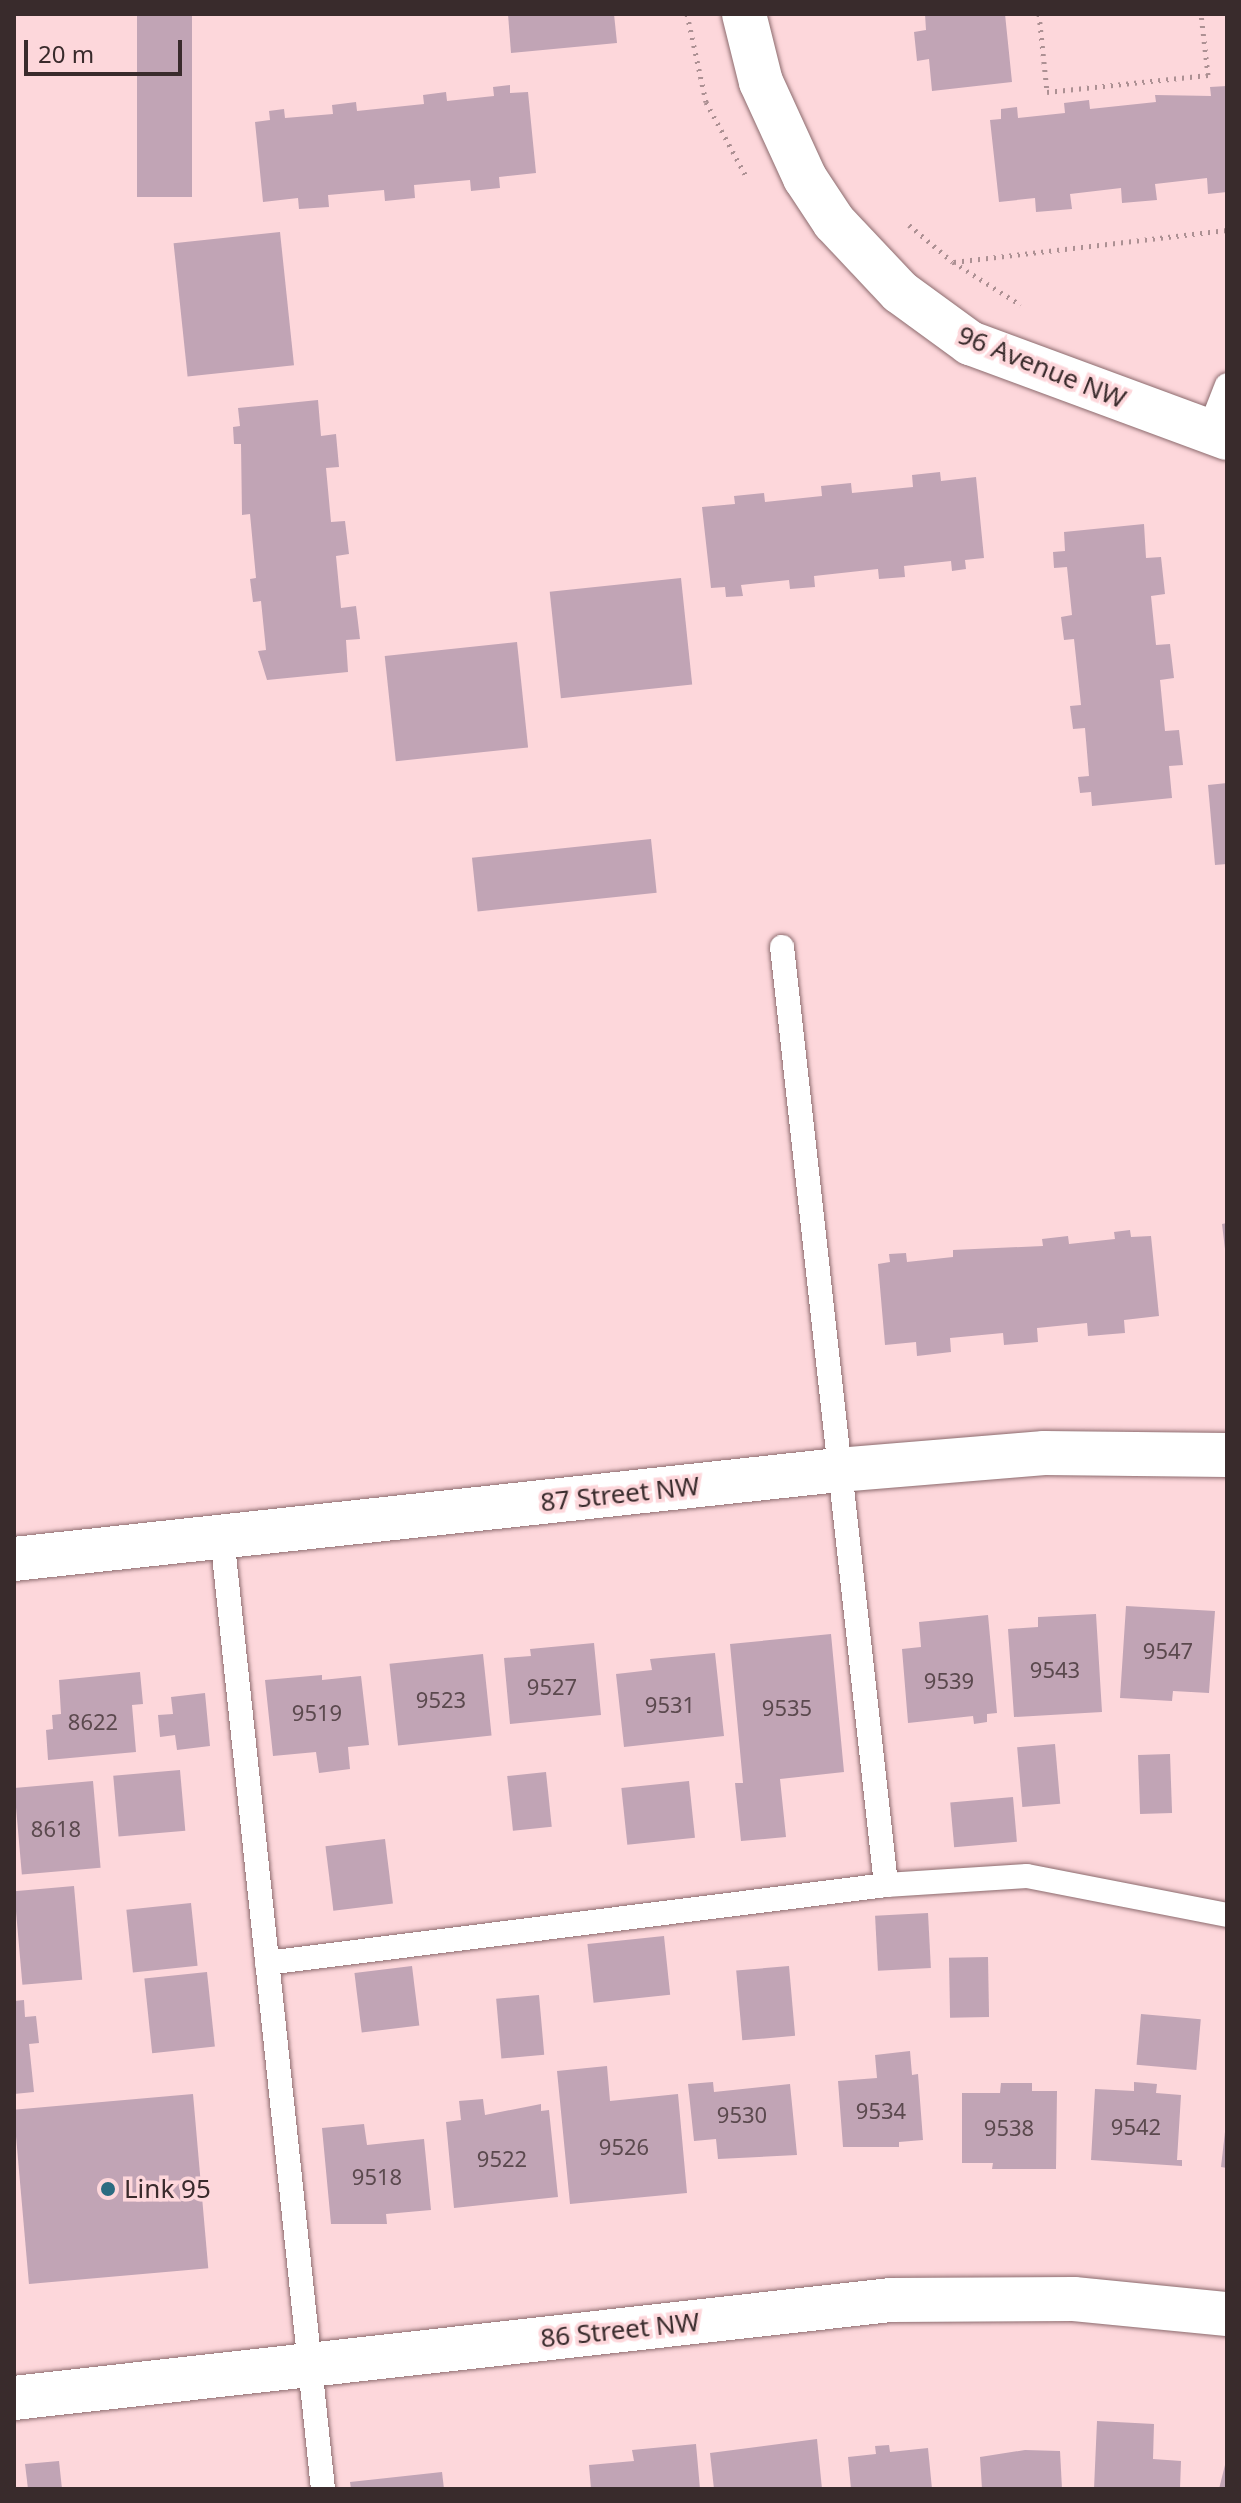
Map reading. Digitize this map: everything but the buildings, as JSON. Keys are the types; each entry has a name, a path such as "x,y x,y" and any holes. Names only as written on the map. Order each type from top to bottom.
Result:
{"street":[{"name":"96 Avenue NW","path":"744,14 761,82 805,178 857,249 900,292 970,343 1218,435"},
{"name":"87 Street NW","path":"14,1559 838,1470 1044,1453 1227,1455"},
{"name":"86 Street NW","path":"14,2398 890,2300 1074,2299 1227,2314"}],"lane":[{"path":"1218,435 1227,385"},
{"path":"782,947 886,1885"},
{"path":"222,1536 323,2489"},
{"path":"267,1963 886,1885 1027,1876 1227,1915"}],"path":[{"path":"1039,14 1047,92 1208,75 1201,14"},
{"path":"906,222 1001,297 1027,308"},
{"path":"953,262 1227,230"}],"place":[{"name":"Link 95","path":"108,2189"}]}
